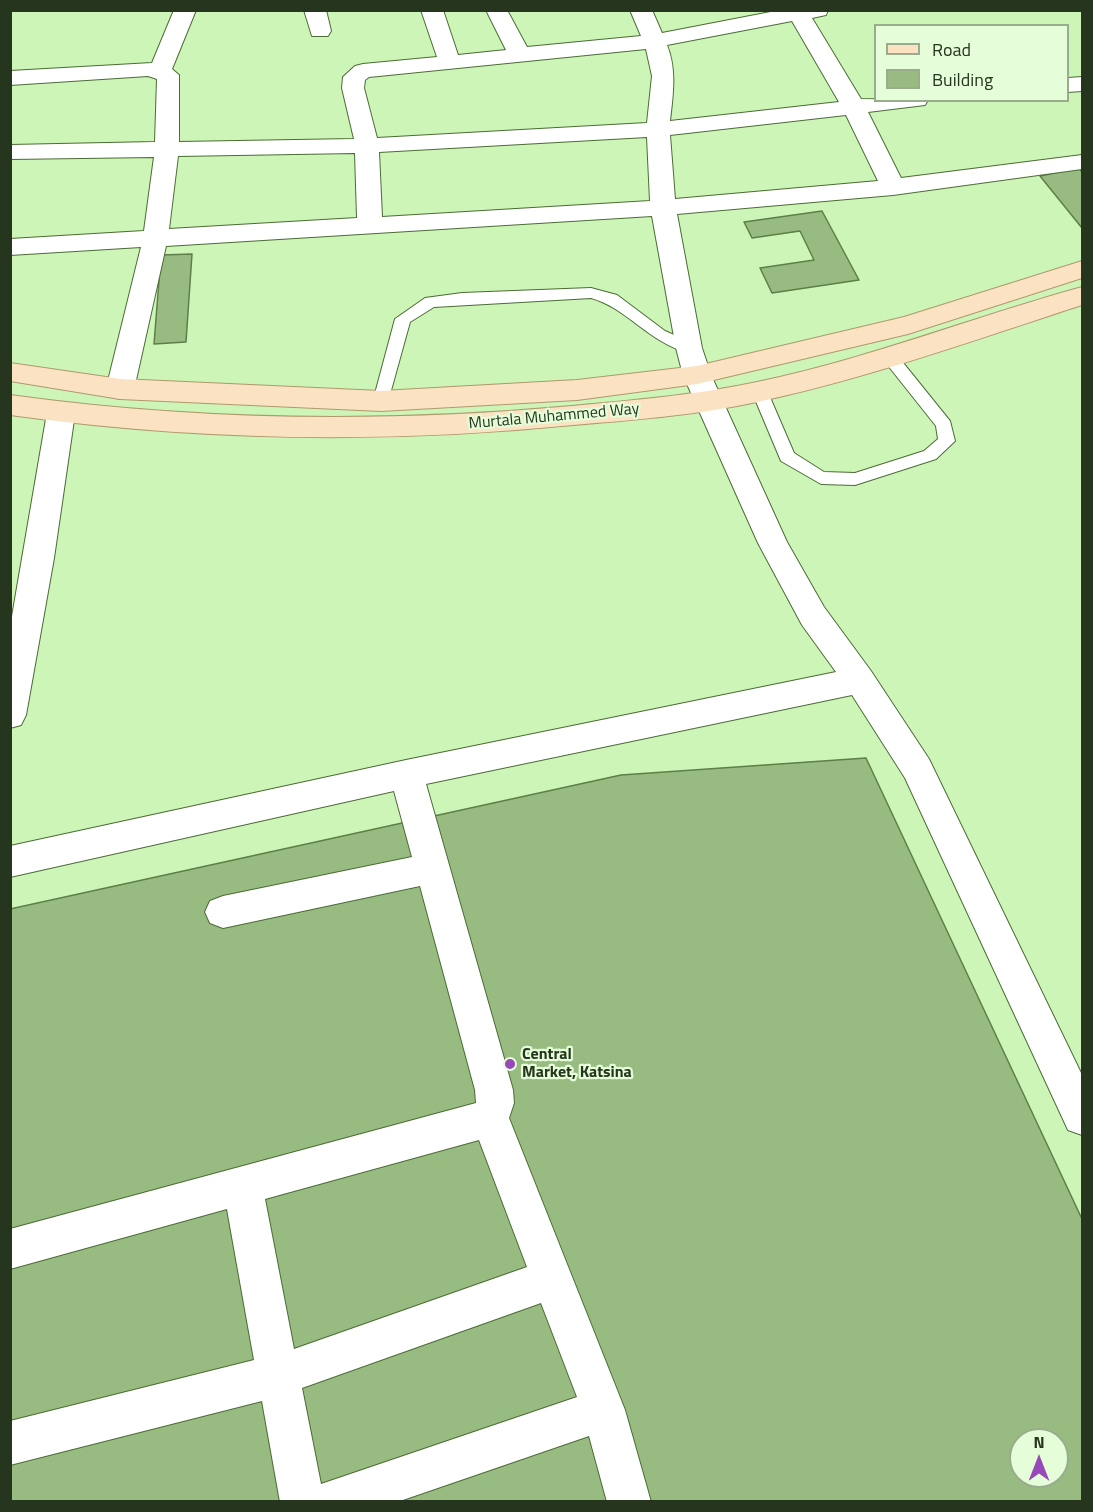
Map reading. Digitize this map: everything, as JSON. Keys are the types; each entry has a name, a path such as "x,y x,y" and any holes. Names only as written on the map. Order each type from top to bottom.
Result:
{"main road":[{"name":"Murtala Muhammed Way","path":"10,405 138,421 386,430 520,422 702,388 1083,269"},
{"name":"Murtala Muhammed Way","path":"10,372 120,389 381,401 469,399 577,390 702,388 760,392 890,358 1083,296"}],"street":[{"path":"160,71 185,10"},
{"path":"432,10 443,37 449,61"},
{"path":"496,10 519,53"},
{"path":"641,10 661,58 663,76 658,129 663,208 689,348 702,388 773,543 807,606 860,680 917,769 1083,1116"},
{"path":"370,226 367,146 353,88 354,77 363,71 519,53 655,41 718,20 808,12 893,187"},
{"path":"10,78 160,71 168,75 167,148 155,239 120,389"},
{"path":"10,152 367,146 658,129 899,102"},
{"path":"10,247 663,208 893,187 1083,162"},
{"path":"10,715 25,557 61,413"},
{"path":"10,862 406,774 860,680"},
{"path":"406,774 494,1090 495,1103 490,1118 603,1410 629,1502"},
{"path":"222,912 433,868"},
{"path":"10,1249 490,1118"},
{"path":"243,1186 302,1502"},
{"path":"10,1443 280,1375 551,1279"},
{"path":"330,1502 603,1410"}],"lane":[{"path":"381,401 404,319 430,302 462,298 591,293 612,299 659,334 689,348"},
{"path":"760,392 787,457 821,478 855,479 930,454 947,441 944,425 890,358"}],"building":[{"path":"1079,168 1082,172 1082,228 1040,176"},
{"path":"822,211 859,280 772,293 760,268 814,260 800,231 752,238 744,222"},
{"path":"192,254 186,342 154,344 161,255"},
{"name":"Central Market, Katsina","path":"866,758 1082,1219 1082,1502 10,1502 10,909 621,775"}],"place":[{"name":"Central Market, Katsina","path":"510,1064"}]}
